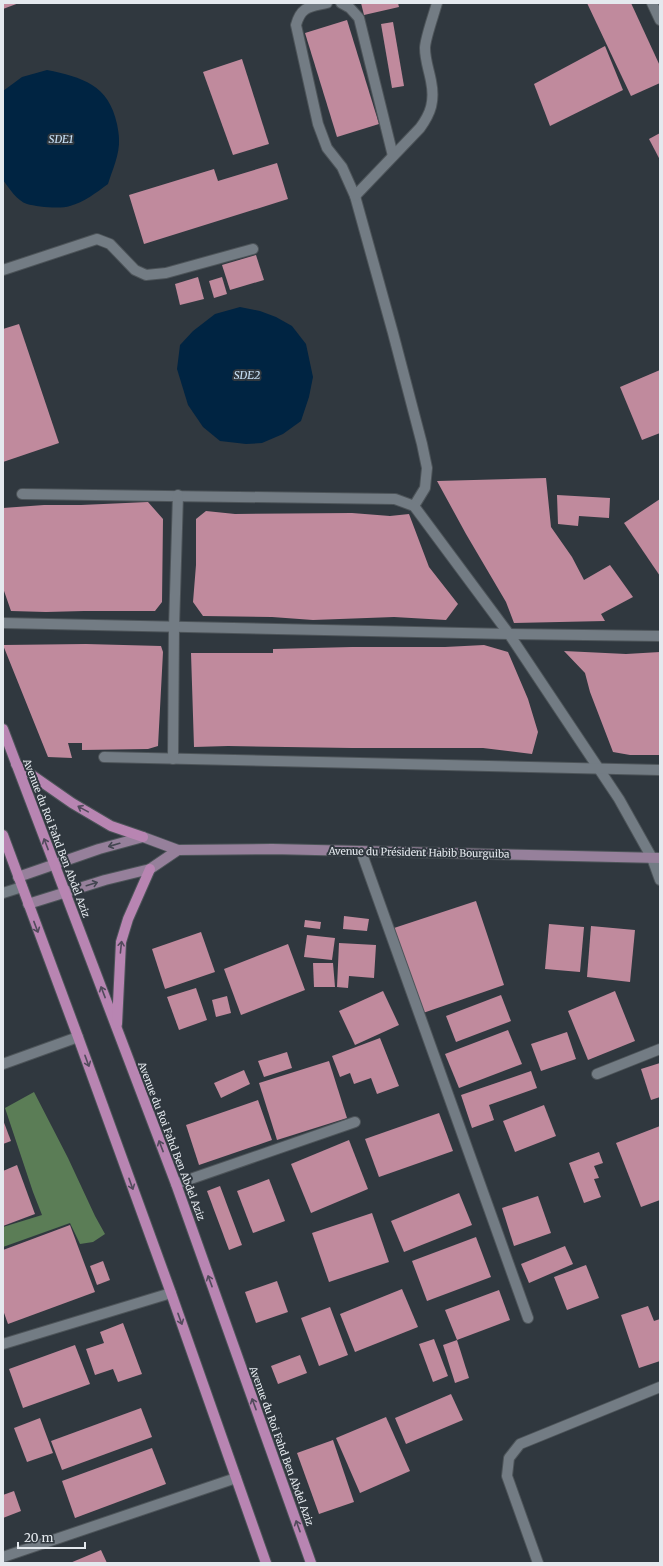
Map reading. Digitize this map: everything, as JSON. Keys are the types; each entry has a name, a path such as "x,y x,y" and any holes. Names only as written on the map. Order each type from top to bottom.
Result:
{"main road":[{"name":"Avenue du Roi Fahd Ben Abdel Aziz","path":"3,729 176,1184 311,1563"},
{"path":"15,763 72,803 111,826 178,850"},
{"path":"3,835 171,1293 266,1563"},
{"path":"18,877 99,849 143,837"},
{"name":"Avenue du Président Habib Bourguiba","path":"178,850 272,848 656,858"},
{"path":"28,904 105,880 150,869 178,850"},
{"path":"116,1028 121,942 128,919 150,869"}],"street":[{"path":"327,3 304,9 298,16 296,25 318,124 327,148 342,167 356,196 427,468 425,488 414,506"},
{"path":"341,3 350,8 359,18 393,156"},
{"path":"356,196 420,128 428,116 432,102 431,81 426,62 425,46 437,3"},
{"path":"652,3 660,20"},
{"path":"3,270 97,239 110,244 135,270 146,275 166,273 252,249"},
{"path":"22,494 395,499 414,506 509,634 619,799 656,858 660,880"},
{"path":"173,759 174,628 178,495"},
{"path":"3,622 174,628 660,636"},
{"path":"104,757 660,770"},
{"path":"361,851 528,1318"},
{"path":"3,893 22,887"},
{"path":"3,1064 78,1037"},
{"path":"597,1074 660,1049"},
{"path":"176,1184 354,1122"},
{"path":"3,1344 171,1293"},
{"path":"538,1563 507,1476 509,1458 520,1444 660,1387"},
{"path":"3,1557 236,1478"}],"green space":[{"path":"34,1092 105,1234 93,1242 80,1244 70,1223 3,1247 3,1227 42,1215 5,1108"}],"water":[{"name":"SDE1","path":"47,70 82,80 101,92 108,100 113,111 119,137 118,151 108,184 85,200 66,207 49,207 27,204 17,197 3,180 3,91 22,77"},
{"name":"SDE2","path":"240,307 260,311 276,317 292,326 306,344 313,377 309,397 301,421 283,434 262,443 246,444 220,441 203,427 188,405 177,369 180,345 193,331 215,314"}],"building":[{"path":"3,3 19,3 3,9"},
{"path":"361,3 398,3 399,7 364,15"},
{"path":"587,3 631,3 660,66 660,83 631,96"},
{"path":"347,20 379,124 337,137 305,33"},
{"path":"393,22 404,86 392,88 381,24"},
{"path":"605,46 623,90 550,126 534,84"},
{"path":"242,59 269,144 233,155 203,72"},
{"path":"660,133 660,160 649,139"},
{"path":"277,163 288,199 144,244 129,195 214,169 218,181"},
{"path":"256,255 264,280 230,290 222,265"},
{"path":"198,277 204,299 180,305 175,284"},
{"path":"222,277 227,294 214,298 209,281"},
{"path":"19,324 59,443 3,462 3,329"},
{"path":"660,370 660,433 642,440 620,387"},
{"path":"546,478 551,527 572,557 584,580 610,565 633,597 601,614 605,621 514,623 506,602 437,481"},
{"path":"557,495 610,498 609,518 579,516 578,526 558,524"},
{"path":"660,499 660,576 624,523"},
{"path":"148,502 163,519 162,602 155,611 11,611 3,588 3,508 44,505"},
{"path":"206,511 235,514 352,513 390,516 409,514 429,567 458,604 446,620 394,617 313,620 272,617 203,616 193,602 196,565 196,519"},
{"path":"86,644 161,646 163,652 158,746 148,749 82,750 82,743 68,743 72,758 48,757 3,645"},
{"path":"484,645 508,652 528,699 538,732 532,754 483,748 194,747 191,653 273,653 273,649 445,647"},
{"path":"564,651 626,654 660,652 660,755 630,755 613,752 590,692 585,673"},
{"path":"476,901 504,985 423,1013 394,928"},
{"path":"344,916 369,919 367,931 343,929"},
{"path":"305,920 321,922 320,929 304,927"},
{"path":"549,924 584,927 580,972 545,969"},
{"path":"591,926 635,930 630,982 587,977"},
{"path":"201,932 215,972 165,989 152,949"},
{"path":"307,935 335,938 332,960 304,957"},
{"path":"339,943 376,945 374,978 349,976 348,988 337,987"},
{"path":"288,944 305,990 241,1015 224,969"},
{"path":"313,963 333,963 335,987 314,987"},
{"path":"196,988 207,1020 179,1030 167,997"},
{"path":"383,991 399,1025 355,1045 339,1011"},
{"path":"615,991 635,1041 588,1060 568,1011"},
{"path":"501,995 511,1021 456,1042 446,1016"},
{"path":"227,996 231,1013 216,1017 212,1000"},
{"path":"508,1030 522,1064 459,1088 445,1054"},
{"path":"567,1032 576,1059 541,1071 531,1044"},
{"path":"380,1038 399,1086 377,1094 371,1078 354,1084 350,1073 340,1077 332,1056"},
{"path":"287,1052 292,1068 264,1077 258,1061"},
{"path":"329,1061 347,1118 277,1140 259,1083"},
{"path":"660,1063 660,1097 651,1100 641,1069"},
{"path":"244,1070 250,1084 221,1098 214,1083"},
{"path":"531,1071 537,1088 489,1105 494,1120 472,1128 461,1095"},
{"path":"258,1100 272,1140 199,1165 186,1125"},
{"path":"544,1105 556,1136 515,1152 503,1121"},
{"path":"439,1113 453,1151 379,1177 365,1139"},
{"path":"3,1120 11,1141 3,1144"},
{"path":"660,1126 660,1200 641,1207 616,1143"},
{"path":"349,1140 368,1189 311,1213 291,1164"},
{"path":"599,1152 603,1163 594,1166 599,1178 594,1179 601,1197 584,1203 569,1163"},
{"path":"17,1165 35,1214 3,1226 3,1171"},
{"path":"269,1179 285,1221 253,1233 237,1191"},
{"path":"220,1186 242,1245 229,1250 207,1191"},
{"path":"459,1193 472,1225 404,1252 391,1221"},
{"path":"538,1196 551,1233 514,1246 502,1208"},
{"path":"372,1213 389,1262 329,1282 312,1233"},
{"path":"70,1225 95,1292 8,1324 3,1310 3,1250"},
{"path":"476,1237 491,1277 427,1301 412,1261"},
{"path":"565,1246 573,1264 529,1283 521,1264"},
{"path":"103,1261 110,1280 97,1285 90,1266"},
{"path":"586,1265 599,1298 567,1310 554,1277"},
{"path":"277,1281 288,1312 256,1323 245,1292"},
{"path":"402,1289 418,1327 355,1352 340,1314"},
{"path":"499,1290 510,1320 457,1340 445,1310"},
{"path":"648,1306 654,1321 660,1319 660,1361 639,1368 621,1315"},
{"path":"330,1307 348,1355 319,1366 301,1318"},
{"path":"123,1323 142,1374 118,1382 113,1369 95,1375 86,1349 104,1343 100,1332"},
{"path":"434,1339 448,1376 433,1382 419,1344"},
{"path":"457,1340 469,1378 455,1383 443,1345"},
{"path":"75,1345 90,1384 23,1408 9,1369"},
{"path":"300,1355 307,1373 278,1384 271,1366"},
{"path":"451,1394 463,1420 406,1444 395,1418"},
{"path":"141,1408 152,1437 62,1470 51,1441"},
{"path":"386,1417 410,1471 360,1493 336,1438"},
{"path":"40,1418 53,1453 27,1462 14,1428"},
{"path":"333,1440 354,1502 319,1514 297,1453"},
{"path":"152,1448 166,1484 75,1518 62,1481"},
{"path":"14,1491 21,1511 3,1518 3,1495"},
{"path":"101,1550 107,1563 70,1563"}]}
